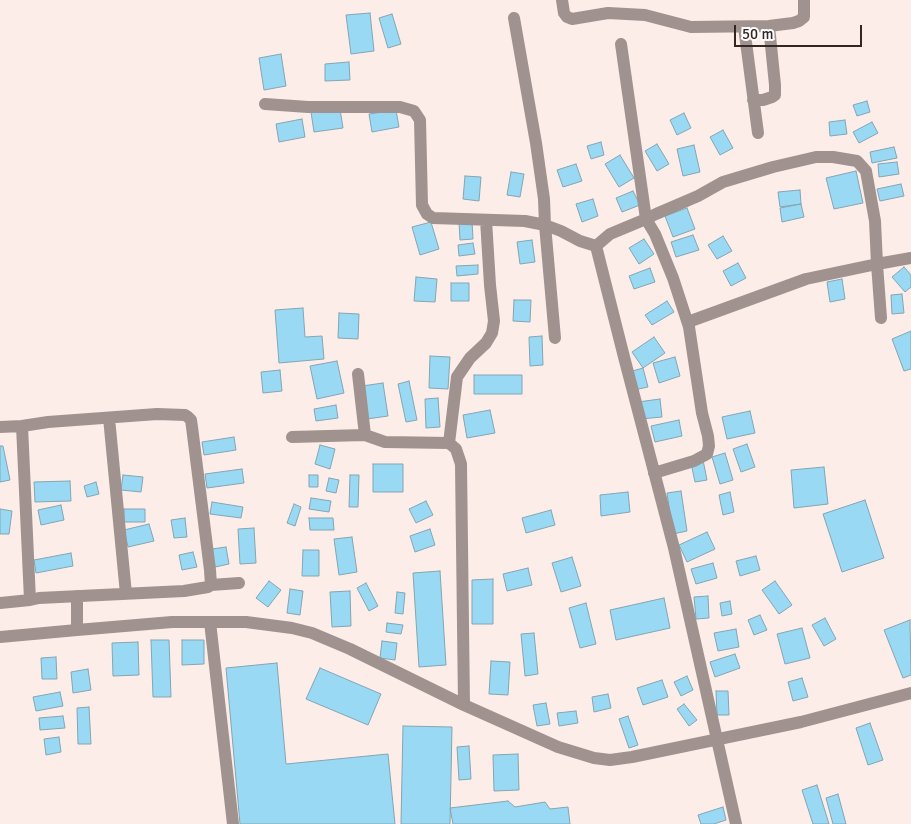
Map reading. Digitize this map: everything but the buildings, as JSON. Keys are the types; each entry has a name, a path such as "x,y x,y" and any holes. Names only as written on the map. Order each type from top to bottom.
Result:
{"street":[{"path":"562,0 564,13 572,19 608,13 645,15 691,27 769,26 800,21 804,16 804,0"},
{"path":"514,18 544,200 555,338"},
{"path":"753,100 763,100 775,95 769,26"},
{"path":"744,27 758,133"},
{"path":"621,44 646,219 655,234 673,278 688,322 709,446 707,454 694,461 654,473"},
{"path":"265,104 308,107 400,107 414,111 420,120 422,205 424,210 433,218 525,221 545,224 561,230 580,241 596,246"},
{"path":"596,246 610,234 698,196 723,182 816,157 833,157 857,161 866,171 875,221 881,318"},
{"path":"449,443 457,377 470,358 486,343 492,333 494,321 486,220"},
{"path":"596,246 674,548 736,824"},
{"path":"688,322 806,279 911,258"},
{"path":"358,374 365,435"},
{"path":"0,427 157,414 185,415 188,417 202,504 211,585"},
{"path":"109,418 126,594"},
{"path":"22,426 30,600"},
{"path":"292,437 365,435 385,442 449,443 456,449 461,464 464,705"},
{"path":"0,603 39,598 77,603 126,594 184,591 211,585 239,583"},
{"path":"77,603 77,629"},
{"path":"0,638 77,629 172,622 246,622 273,625 312,633 350,649 464,705 558,748 594,758 610,760 801,722 911,693"},
{"path":"210,622 234,824"}]}
